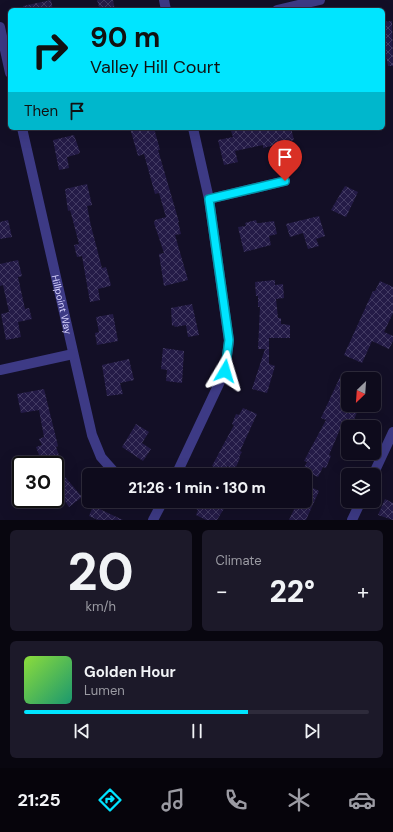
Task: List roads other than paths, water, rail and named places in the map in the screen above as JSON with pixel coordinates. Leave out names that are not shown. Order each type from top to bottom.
[{"type":"street","points":[[286,8],[320,0]]},
{"type":"street","points":[[0,27],[8,62]]},
{"type":"street","name":"Hillpoint Way","points":[[22,130],[92,435],[101,457],[111,468]]},
{"type":"street","points":[[179,468],[225,371],[229,340],[209,199],[193,130]]},
{"type":"street","points":[[209,199],[285,181]]},
{"type":"street","points":[[0,370],[73,354]]},
{"type":"street","points":[[376,468],[393,432]]},
{"type":"street","points":[[153,520],[158,508]]},
{"type":"street","points":[[352,520],[358,508]]}]
